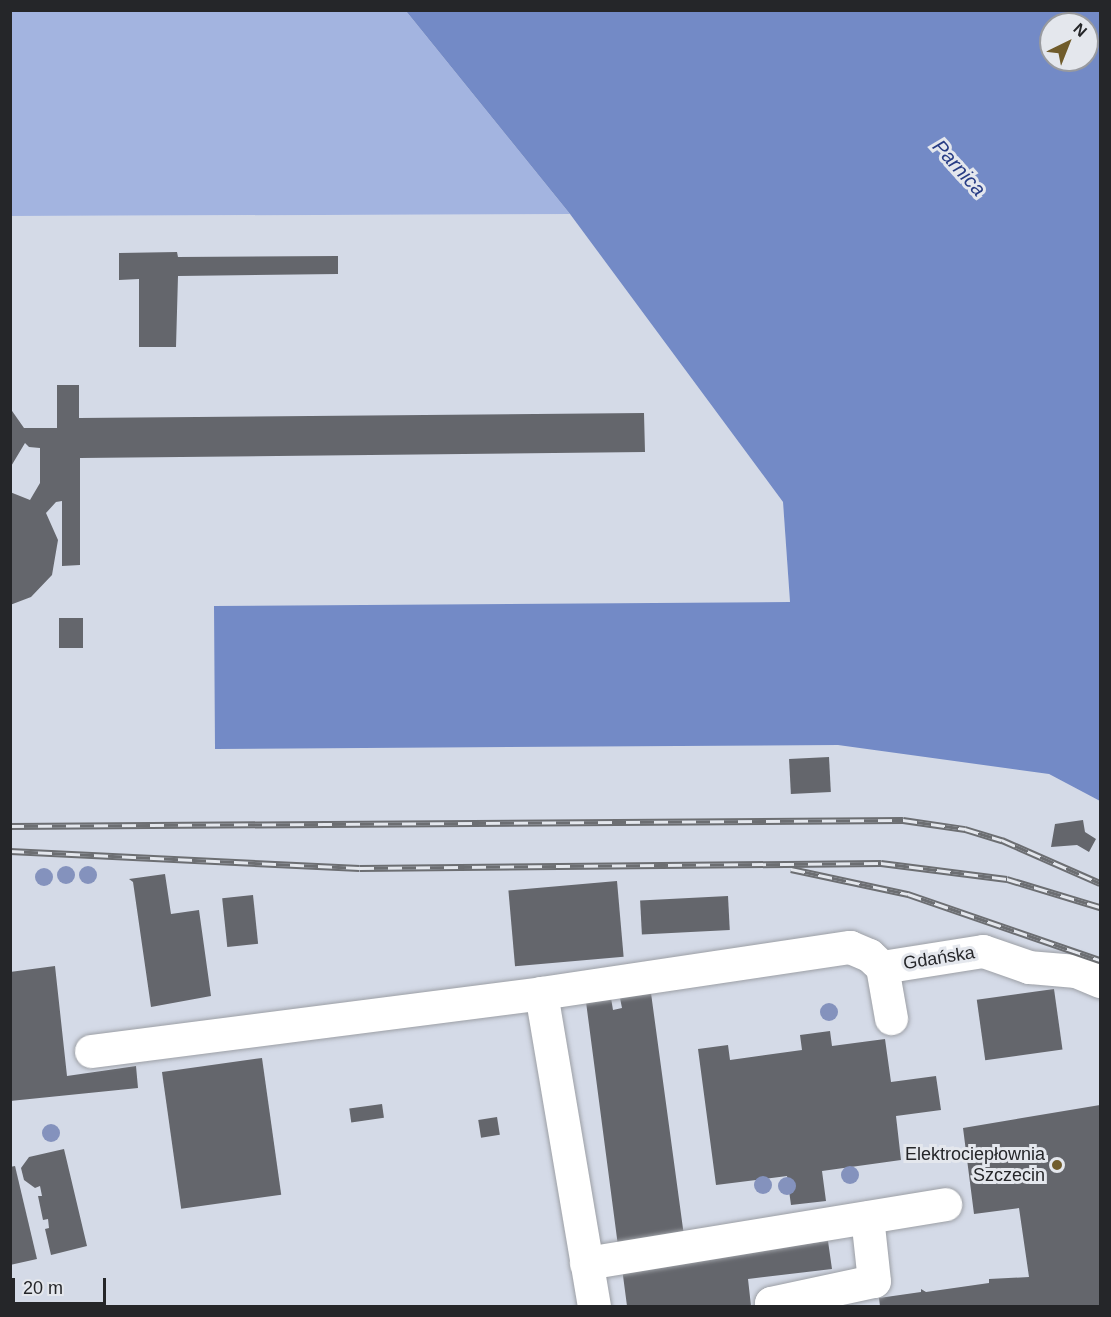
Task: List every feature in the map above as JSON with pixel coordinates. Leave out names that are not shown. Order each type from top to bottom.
[{"type":"lane","points":[[91,1051],[541,993],[850,947],[870,955],[882,968],[891,1018]]},
{"type":"lane","name":"Gdańska","points":[[882,968],[983,951],[1029,967],[1076,971],[1101,981]]},
{"type":"lane","points":[[541,993],[594,1306]]},
{"type":"lane","points":[[586,1263],[945,1204]]},
{"type":"lane","points":[[771,1306],[771,1304],[874,1281],[867,1217]]},
{"type":"shaded area","points":[[10,11],[406,11],[570,214],[11,216]]},
{"type":"shaded area","points":[[570,214],[783,502],[790,602],[1049,774],[1100,801],[1100,1306],[11,1306],[10,216]]},
{"type":"water","name":"Parnica","points":[[406,11],[1100,11],[1100,801],[1049,774],[838,745],[215,749],[214,606],[790,602],[783,502],[570,214]]},
{"type":"building","points":[[177,252],[178,257],[338,256],[338,274],[178,276],[176,347],[139,347],[139,279],[119,280],[119,253]]},
{"type":"building","points":[[57,385],[79,385],[79,418],[644,413],[645,452],[80,458],[80,565],[62,566],[62,501],[56,502],[46,513],[58,540],[52,575],[31,597],[10,605],[10,492],[30,500],[40,483],[40,448],[29,447],[25,443],[10,468],[10,408],[24,428],[57,428]]},
{"type":"building","points":[[59,618],[83,618],[83,648],[59,648]]},
{"type":"building","points":[[829,757],[831,792],[791,794],[789,759]]},
{"type":"building","points":[[1083,820],[1085,832],[1096,839],[1089,852],[1077,845],[1051,847],[1055,824]]},
{"type":"building","points":[[165,874],[171,914],[199,910],[211,996],[151,1007],[133,882],[129,879]]},
{"type":"building","points":[[617,881],[624,957],[515,966],[508,890]]},
{"type":"building","points":[[253,895],[258,944],[227,947],[222,898]]},
{"type":"building","points":[[728,896],[730,930],[642,935],[640,901]]},
{"type":"building","points":[[55,966],[67,1076],[136,1066],[138,1088],[10,1101],[10,972]]},
{"type":"building","points":[[1054,989],[1062,1049],[985,1060],[977,1000]]},
{"type":"building","points":[[651,993],[684,1236],[618,1246],[586,1002],[611,998],[613,1010],[622,1008],[620,998]]},
{"type":"building","points":[[830,1031],[832,1046],[885,1039],[891,1082],[936,1076],[941,1110],[896,1116],[901,1160],[822,1171],[826,1201],[791,1205],[787,1176],[716,1185],[698,1049],[728,1045],[730,1060],[802,1050],[800,1035]]},
{"type":"building","points":[[262,1058],[281,1195],[181,1209],[162,1072]]},
{"type":"building","points":[[382,1104],[384,1118],[351,1122],[349,1109]]},
{"type":"building","name":"Elektrociepłownia Szczecin","points":[[1100,1105],[1100,1306],[880,1306],[879,1298],[921,1292],[921,1289],[926,1292],[989,1283],[989,1279],[1029,1277],[1019,1208],[974,1214],[963,1128]]},
{"type":"building","points":[[497,1117],[500,1135],[481,1138],[478,1120]]},
{"type":"building","points":[[64,1149],[87,1246],[51,1255],[45,1229],[49,1228],[48,1219],[43,1220],[38,1196],[42,1196],[40,1186],[35,1188],[24,1180],[21,1168],[29,1157]]},
{"type":"building","points":[[15,1166],[37,1259],[10,1265],[10,1167]]},
{"type":"building","points":[[828,1241],[832,1269],[748,1279],[751,1306],[627,1306],[622,1268]]},
{"type":"railway","points":[[10,826],[903,820],[965,829],[1002,840],[1100,883]]},
{"type":"railway","points":[[10,851],[360,868],[881,863],[1007,879],[1100,907]]},
{"type":"railway","points":[[791,869],[908,894],[1100,960]]},
{"type":"place","name":"Elektrociepłownia Szczecin","points":[[1057,1165]]}]
